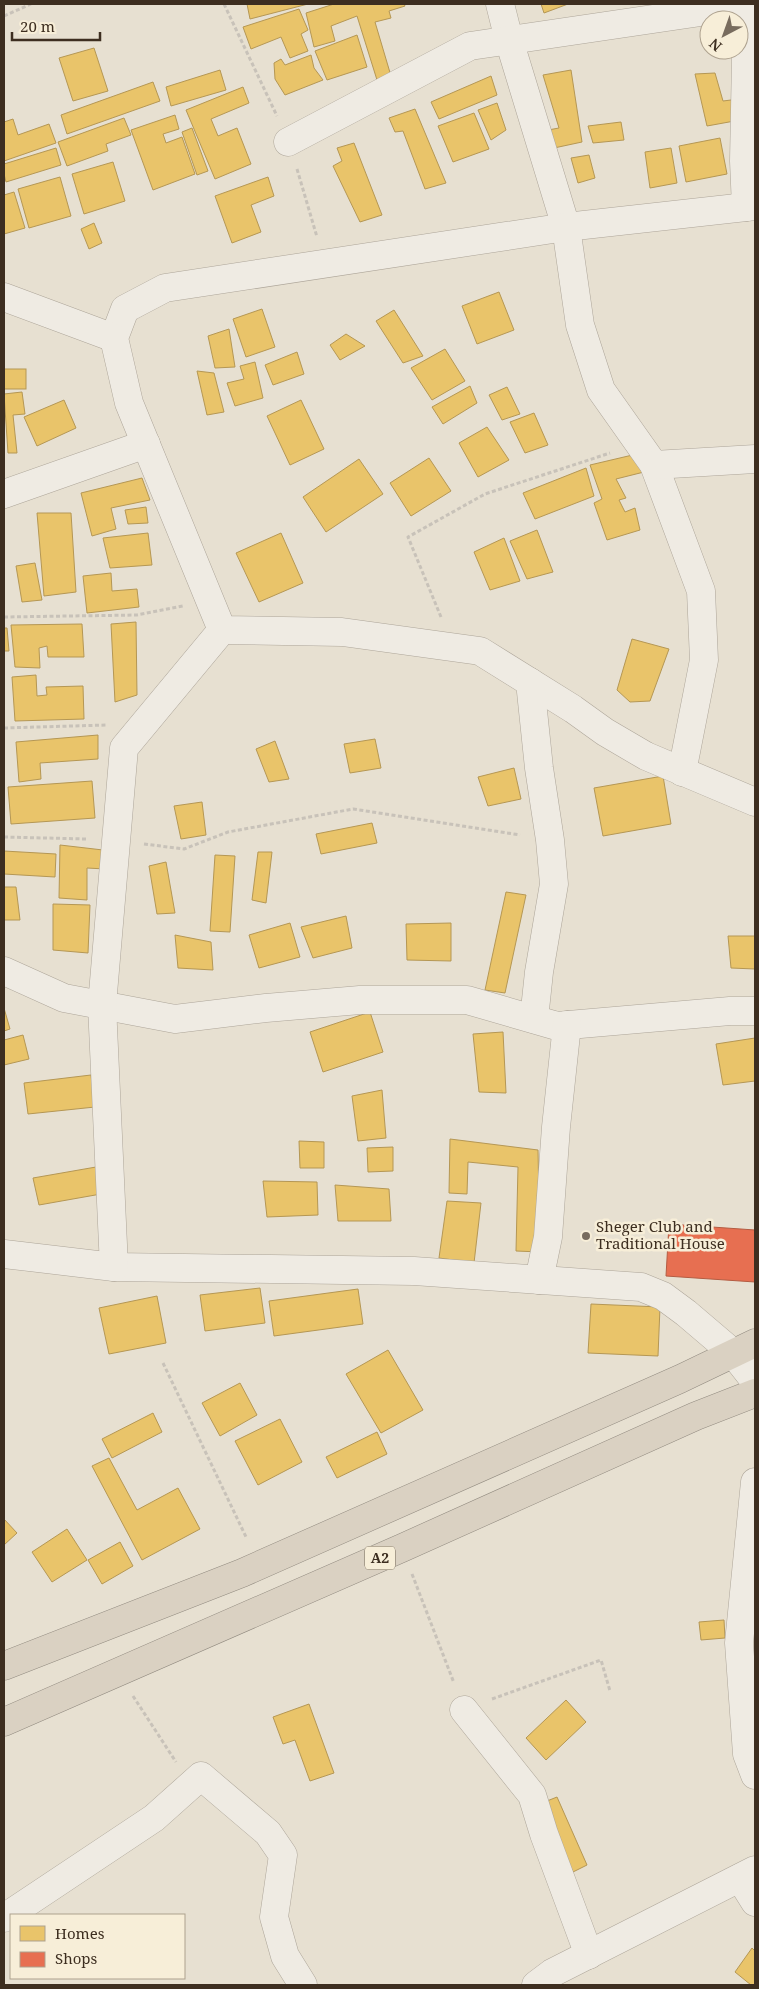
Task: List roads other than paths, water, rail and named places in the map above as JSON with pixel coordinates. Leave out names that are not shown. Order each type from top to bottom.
[{"type":"highway","points":[[4,1666],[259,1565],[680,1379],[744,1348]]},
{"type":"highway","name":"A2","points":[[4,1722],[402,1548],[696,1416],[755,1393]]},
{"type":"street","points":[[500,4],[508,40],[566,227],[580,325],[601,390],[647,454],[701,591],[704,660],[682,772]]},
{"type":"street","points":[[222,630],[129,403],[114,338],[125,309],[165,288],[566,227],[751,207],[744,161],[751,5],[470,46],[288,142]]},
{"type":"street","points":[[4,297],[114,338]]},
{"type":"street","points":[[4,494],[146,444]]},
{"type":"street","points":[[647,454],[755,459]]},
{"type":"street","points":[[222,630],[342,632],[480,651],[646,756],[755,802]]},
{"type":"street","points":[[114,1267],[102,1005],[124,748],[222,630]]},
{"type":"street","points":[[530,682],[554,884],[539,972],[534,1019]]},
{"type":"street","points":[[4,971],[64,998],[175,1020],[266,1008],[360,1000],[466,1000],[558,1026],[730,1011],[755,1011]]},
{"type":"street","points":[[539,1280],[548,1237],[556,1127],[567,1025]]},
{"type":"street","points":[[4,1254],[114,1267],[414,1271],[641,1287],[663,1296],[686,1313],[744,1348],[755,1381]]},
{"type":"street","points":[[755,1482],[739,1643],[747,1754],[755,1775]]},
{"type":"street","points":[[464,1710],[532,1795],[544,1834],[589,1954]]},
{"type":"street","points":[[4,1918],[154,1818],[201,1776],[268,1833],[283,1855],[274,1917],[285,1956],[303,1985]]},
{"type":"street","points":[[536,1985],[589,1954],[748,1874],[755,1902]]},
{"type":"place","name":"Sheger Club and Traditional House","points":[[586,1236]]}]
